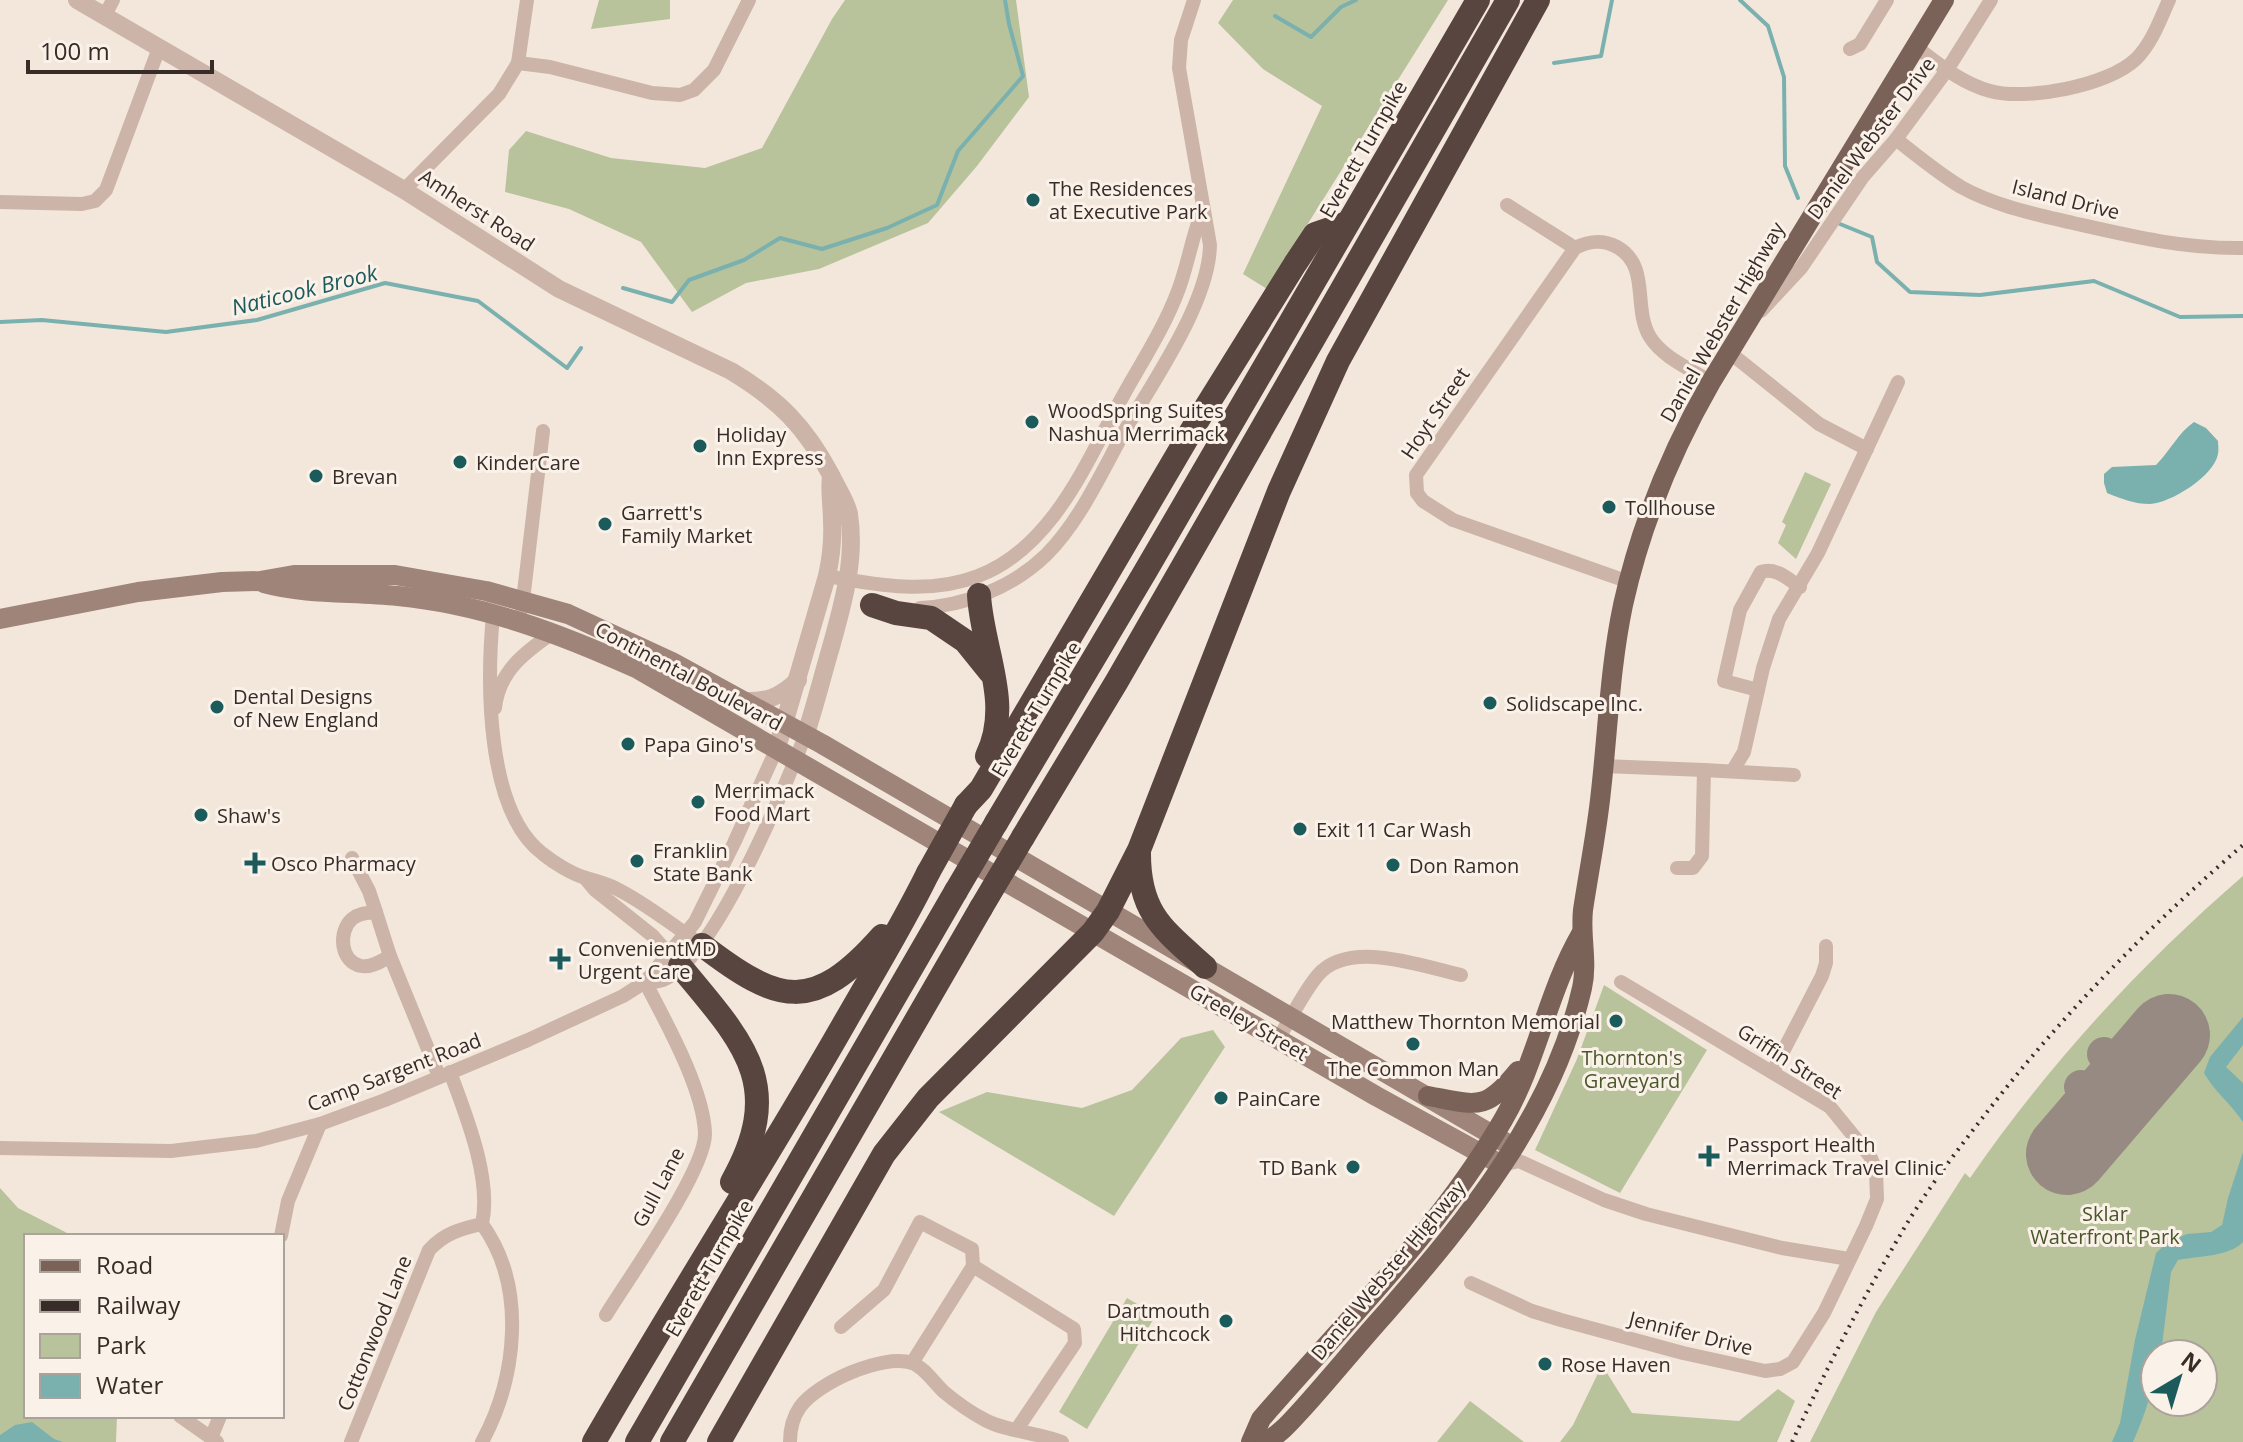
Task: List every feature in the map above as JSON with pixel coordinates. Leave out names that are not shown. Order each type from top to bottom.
[{"type":"highway","name":"Everett Turnpike","points":[[637,1442],[956,891],[997,834],[1478,0]]},
{"type":"highway","points":[[672,1442],[981,908],[1141,640],[1508,0]]},
{"type":"highway","points":[[719,1442],[884,1154],[928,1098],[1093,932],[1108,911],[1139,850],[1279,491],[1338,361],[1538,0]]},
{"type":"highway","points":[[594,1442],[909,913],[966,805],[981,789],[1188,436],[1315,234],[1347,223]]},
{"type":"highway","points":[[966,805],[972,782],[995,740],[999,704],[980,612],[979,586]]},
{"type":"highway","points":[[872,605],[896,613],[931,618],[965,641],[983,660],[993,677]]},
{"type":"highway","points":[[1139,850],[1142,890],[1152,915],[1160,927],[1205,967]]},
{"type":"highway","points":[[694,940],[744,977],[763,987],[800,992],[815,989],[841,977],[862,958],[883,935],[903,902],[928,873]]},
{"type":"highway","points":[[675,960],[742,1047],[753,1069],[758,1107],[749,1150],[713,1217],[695,1270]]},
{"type":"main road","name":"Daniel Webster Highway","points":[[1265,1442],[1279,1433],[1315,1395],[1441,1250],[1512,1158],[1551,1076],[1583,986],[1585,965],[1581,934],[1615,648],[1629,582],[1666,475],[1711,382],[1944,0]]},
{"type":"main road","name":"Continental Boulevard","points":[[0,619],[138,592],[294,575],[395,575],[524,600],[568,614],[619,636],[784,726],[997,834]]},
{"type":"main road","name":"Continental Boulevard","points":[[260,581],[292,591],[399,596],[519,621],[554,632],[638,669],[982,867]]},
{"type":"main road","name":"Greeley Street","points":[[997,834],[1108,911],[1494,1134],[1512,1158]]},
{"type":"main road","name":"Greeley Street","points":[[982,867],[1480,1154],[1512,1158]]},
{"type":"main road","name":"Daniel Webster Highway","points":[[1251,1442],[1261,1419],[1421,1236],[1494,1134],[1522,1080],[1569,955],[1581,934]]},
{"type":"main road","points":[[1428,1096],[1468,1103],[1488,1101],[1504,1088],[1533,1052]]},
{"type":"street","name":"Amherst Road","points":[[77,0],[109,8],[159,48],[404,190],[559,289],[705,356],[756,385],[802,427],[817,449],[848,510],[851,535],[844,600],[805,736]]},
{"type":"street","points":[[404,190],[499,94],[518,63],[527,0]]},
{"type":"street","points":[[518,63],[550,67],[652,93],[680,95],[694,90],[714,70],[749,0]]},
{"type":"street","points":[[827,576],[920,587],[1008,583],[1056,544],[1082,507],[1191,313],[1209,253],[1209,236],[1179,68],[1181,40],[1194,0]]},
{"type":"street","points":[[1850,49],[1860,44],[1887,0]]},
{"type":"street","name":"Daniel Webster Drive","points":[[1743,328],[1794,277],[1847,199],[1947,70],[1991,0]]},
{"type":"street","points":[[1916,47],[1973,85],[2012,95],[2093,82],[2119,72],[2136,59],[2152,37],[2169,0]]},
{"type":"street","points":[[0,202],[82,204],[95,201],[106,190],[159,48]]},
{"type":"street","name":"Island Drive","points":[[1896,139],[1963,187],[2016,208],[2151,241],[2208,249],[2243,248]]},
{"type":"street","points":[[1507,205],[1575,248],[1592,241],[1602,241],[1629,256],[1636,265],[1640,306],[1650,336],[1665,353],[1711,382]]},
{"type":"street","name":"Hoyt Street","points":[[1575,248],[1421,466],[1415,485],[1423,501],[1453,520],[1629,582]]},
{"type":"street","points":[[1729,352],[1819,424],[1867,449]]},
{"type":"street","points":[[1733,770],[1744,752],[1779,619],[1800,587],[1898,382]]},
{"type":"street","points":[[519,621],[543,431]]},
{"type":"street","name":"Amherst Road","points":[[777,748],[832,552],[831,476]]},
{"type":"street","points":[[1758,690],[1724,681],[1740,610],[1761,572],[1769,569],[1778,572],[1800,587]]},
{"type":"street","points":[[844,600],[872,605],[933,608],[979,586]]},
{"type":"street","points":[[493,615],[489,689],[492,732],[504,787],[525,836],[541,853],[584,878],[642,927],[675,960]]},
{"type":"street","points":[[492,732],[497,694],[507,671],[525,652],[554,632]]},
{"type":"street","points":[[741,701],[770,700],[787,691],[798,680]]},
{"type":"street","name":"Camp Sargent Road","points":[[0,1148],[128,1151],[200,1149],[256,1141],[320,1124],[603,1007],[645,982],[664,980],[675,960],[723,915],[805,736]]},
{"type":"street","name":"Camp Sargent Road","points":[[694,940],[713,888],[777,748]]},
{"type":"street","points":[[1603,766],[1794,775]]},
{"type":"street","points":[[1677,868],[1693,868],[1702,856],[1704,770]]},
{"type":"street","points":[[352,858],[369,891],[390,956],[445,1074],[476,1152],[485,1210],[482,1224],[498,1251],[506,1278],[511,1336],[506,1379],[498,1407],[482,1442]]},
{"type":"street","points":[[584,878],[618,889],[694,940]]},
{"type":"street","points":[[376,912],[353,918],[343,932],[343,946],[350,958],[363,967],[390,956]]},
{"type":"street","points":[[1773,1071],[1822,976],[1826,946]]},
{"type":"street","points":[[1278,1039],[1318,975],[1338,960],[1351,957],[1382,958],[1461,975]]},
{"type":"street","name":"Gull Lane","points":[[606,1315],[689,1180],[705,1138],[702,1108],[684,1062],[645,982]]},
{"type":"street","name":"Griffin Street","points":[[1621,982],[1830,1107],[1855,1134],[1876,1170],[1878,1185],[1873,1211],[1849,1259]]},
{"type":"street","points":[[281,1234],[288,1201],[320,1124]]},
{"type":"street","name":"Greeley Street","points":[[1512,1158],[1604,1200],[1646,1214],[1782,1248],[1849,1259]]},
{"type":"street","points":[[841,1327],[884,1290],[920,1222],[972,1249],[973,1266],[912,1363]]},
{"type":"street","name":"Cottonwood Lane","points":[[351,1442],[429,1250],[452,1231],[482,1224]]},
{"type":"street","name":"Jennifer Drive","points":[[1471,1283],[1522,1307],[1561,1320],[1683,1353],[1765,1371],[1780,1369],[1793,1362],[1824,1313],[1849,1259]]},
{"type":"street","points":[[973,1266],[1074,1329],[1075,1343],[1017,1429]]},
{"type":"street","points":[[790,1442],[790,1431],[801,1405],[822,1386],[848,1373],[877,1364],[912,1363],[965,1408],[989,1422],[1062,1442]]},
{"type":"street","points":[[183,1418],[214,1440],[220,1418]]},
{"type":"green space","points":[[599,0],[670,0],[670,19],[591,29]]},
{"type":"green space","points":[[845,0],[1016,0],[1029,97],[977,166],[928,223],[819,269],[746,283],[692,312],[641,242],[569,209],[505,192],[509,150],[526,131],[611,158],[705,168],[762,148]]},
{"type":"green space","points":[[1233,0],[1448,0],[1267,289],[1243,274],[1322,106],[1263,69],[1218,23]]},
{"type":"green space","points":[[1805,472],[1831,484],[1796,559],[1778,543],[1786,525],[1782,522]]},
{"type":"green space","name":"Sklar Waterfront Park","points":[[2243,876],[2243,1442],[1810,1442],[1876,1312],[1965,1173],[1970,1178],[2063,1057],[2167,945]]},
{"type":"green space","name":"Thornton's Graveyard","points":[[1604,985],[1707,1050],[1620,1193],[1535,1150],[1577,1059]]},
{"type":"green space","points":[[1213,1030],[1225,1047],[1114,1216],[939,1112],[987,1092],[1082,1108],[1132,1090],[1181,1038]]},
{"type":"green space","points":[[0,1188],[18,1208],[69,1234],[24,1234],[24,1418],[117,1418],[116,1442],[0,1442]]},
{"type":"green space","points":[[1127,1298],[1156,1315],[1087,1429],[1059,1412]]},
{"type":"green space","points":[[1602,1365],[1632,1413],[1739,1421],[1778,1389],[1795,1401],[1777,1442],[1560,1442],[1573,1425]]},
{"type":"green space","points":[[1470,1401],[1524,1442],[1437,1442]]},
{"type":"water","points":[[2194,422],[2206,428],[2218,441],[2215,462],[2200,479],[2180,494],[2150,504],[2107,493],[2104,474],[2112,467],[2156,465]]},
{"type":"water","points":[[2243,1017],[2243,1045],[2226,1067],[2243,1083],[2243,1122],[2204,1073],[2210,1057]]},
{"type":"water","points":[[2243,1152],[2243,1242],[2230,1251],[2178,1260],[2171,1272],[2163,1338],[2139,1338],[2139,1418],[2142,1420],[2133,1442],[2112,1442],[2120,1423],[2135,1340],[2156,1253],[2168,1242],[2187,1234],[2211,1232],[2222,1225]]},
{"type":"water","points":[[32,1422],[63,1442],[0,1442],[0,1435],[15,1425]]},
{"type":"waterway","name":"Naticook Brook","points":[[623,288],[672,302],[689,280],[744,260],[780,238],[822,249],[887,228],[937,205],[958,151],[1023,76],[1005,0]]},
{"type":"waterway","name":"Naticook Brook","points":[[1275,16],[1311,37],[1341,7],[1356,0]]},
{"type":"waterway","name":"Naticook Brook","points":[[1554,63],[1601,56],[1612,0]]},
{"type":"waterway","name":"Naticook Brook","points":[[1740,0],[1768,26],[1784,77],[1785,166],[1798,198]]},
{"type":"waterway","name":"Naticook Brook","points":[[1840,224],[1872,237],[1877,262],[1910,292],[1980,295],[2094,281],[2180,317],[2243,316]]},
{"type":"waterway","name":"Naticook Brook","points":[[0,322],[42,320],[166,332],[257,320],[385,283],[478,301],[567,368],[581,348]]},
{"type":"taxiway","points":[[2104,1054],[2131,1079]]},
{"type":"taxiway","points":[[2081,1087],[2106,1109]]},
{"type":"runway","points":[[2067,1154],[2169,1035]]},
{"type":"railway","points":[[1792,1442],[1843,1338],[1885,1262],[1919,1205],[1964,1142],[2046,1040],[2108,972],[2243,845]]},
{"type":"place","name":"The Residences at Executive Park","points":[[1033,200]]},
{"type":"place","name":"WoodSpring Suites Nashua Merrimack","points":[[1032,422]]},
{"type":"place","name":"Holiday Inn Express","points":[[700,446]]},
{"type":"place","name":"KinderCare","points":[[460,462]]},
{"type":"place","name":"Brevan","points":[[316,476]]},
{"type":"place","name":"Tollhouse","points":[[1609,507]]},
{"type":"place","name":"Garrett's Family Market","points":[[605,524]]},
{"type":"place","name":"Solidscape Inc.","points":[[1490,703]]},
{"type":"place","name":"Dental Designs of New England","points":[[217,707]]},
{"type":"place","name":"Papa Gino's","points":[[628,744]]},
{"type":"place","name":"Merrimack Food Mart","points":[[698,802]]},
{"type":"place","name":"Shaw's","points":[[201,815]]},
{"type":"place","name":"Exit 11 Car Wash","points":[[1300,829]]},
{"type":"place","name":"Franklin State Bank","points":[[637,861]]},
{"type":"place","name":"Osco Pharmacy","points":[[255,863]]},
{"type":"place","name":"Don Ramon","points":[[1393,865]]},
{"type":"place","name":"ConvenientMD Urgent Care","points":[[560,959]]},
{"type":"place","name":"Matthew Thornton Memorial","points":[[1616,1021]]},
{"type":"place","name":"The Common Man","points":[[1413,1044]]},
{"type":"place","name":"PainCare","points":[[1221,1098]]},
{"type":"place","name":"Passport Health Merrimack Travel Clinic","points":[[1709,1156]]},
{"type":"place","name":"TD Bank","points":[[1353,1167]]},
{"type":"place","name":"Dartmouth Hitchcock","points":[[1226,1321]]},
{"type":"place","name":"Rose Haven","points":[[1545,1364]]}]
